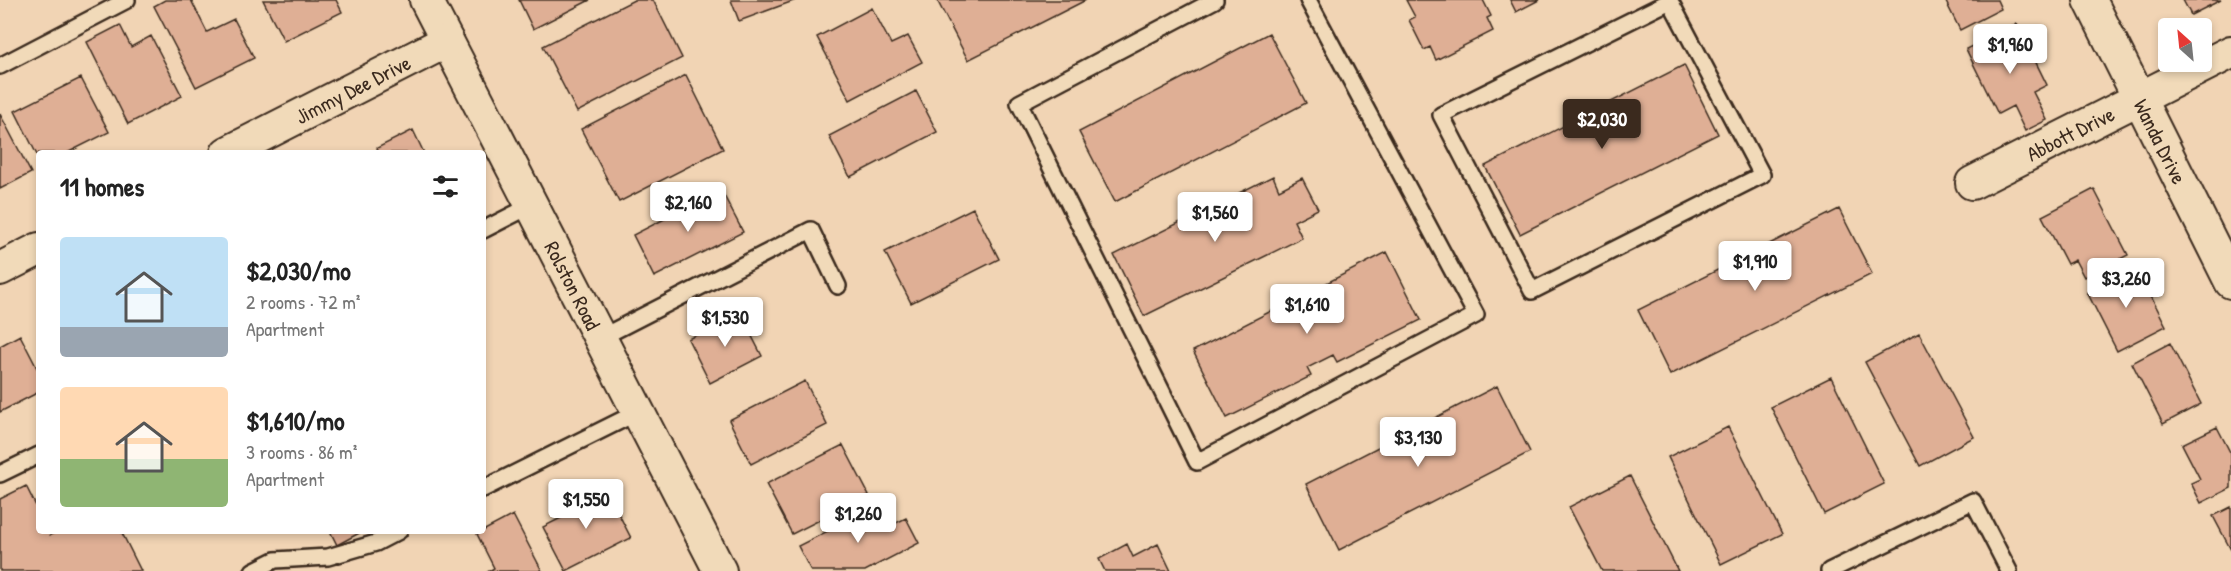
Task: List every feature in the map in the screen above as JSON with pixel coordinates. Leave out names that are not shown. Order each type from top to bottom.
[{"type":"street","name":"Rolston Road","points":[[426,0],[720,571]]},
{"type":"street","name":"Wanda Drive","points":[[2090,0],[2231,282]]},
{"type":"street","name":"Jimmy Dee Drive","points":[[233,150],[447,41]]},
{"type":"street","name":"Abbott Drive","points":[[1972,183],[2231,52]]},
{"type":"street","points":[[0,269],[36,251]]},
{"type":"lane","points":[[0,66],[127,0]]},
{"type":"lane","points":[[1215,0],[1019,103],[1197,462],[1476,315],[1308,0]]},
{"type":"lane","points":[[1669,1],[1762,175],[1532,291],[1441,115],[1669,1]]},
{"type":"lane","points":[[486,228],[532,205]]},
{"type":"lane","points":[[600,338],[811,230],[838,286]]},
{"type":"lane","points":[[486,488],[638,412]]},
{"type":"lane","points":[[0,474],[36,456]]},
{"type":"lane","points":[[1829,571],[1973,501],[2009,571]]},
{"type":"lane","points":[[253,571],[275,560],[328,557],[376,543],[393,534]]},
{"type":"building","points":[[165,0],[191,0],[207,32],[234,19],[254,58],[196,87],[154,6]]},
{"type":"building","points":[[263,0],[336,0],[342,12],[284,41]]},
{"type":"building","points":[[519,0],[590,0],[533,29]]},
{"type":"building","points":[[634,0],[653,0],[682,58],[577,112],[543,46]]},
{"type":"building","points":[[731,0],[796,0],[739,21]]},
{"type":"building","points":[[937,0],[1086,0],[968,60]]},
{"type":"building","points":[[1406,0],[1483,0],[1491,16],[1487,18],[1493,31],[1436,60],[1430,47],[1424,50],[1409,20],[1415,17]]},
{"type":"building","points":[[1510,0],[1539,0],[1516,12]]},
{"type":"building","points":[[1945,0],[1997,0],[2001,9],[1960,30]]},
{"type":"building","points":[[2183,0],[2221,0],[2191,15]]},
{"type":"building","points":[[872,8],[891,44],[908,36],[922,62],[850,100],[817,37]]},
{"type":"building","points":[[2017,24],[2047,85],[2033,92],[2047,120],[2025,131],[2013,106],[1998,114],[1966,49]]},
{"type":"building","points":[[120,25],[131,47],[151,36],[182,96],[128,124],[87,42]]},
{"type":"building","points":[[1269,33],[1306,103],[1115,202],[1079,132]]},
{"type":"building","points":[[1684,65],[1718,134],[1520,234],[1485,166]]},
{"type":"building","points":[[686,75],[723,149],[619,202],[581,129]]},
{"type":"building","points":[[81,78],[109,132],[73,150],[36,150],[36,153],[15,111]]},
{"type":"building","points":[[916,91],[937,132],[850,177],[829,136]]},
{"type":"building","points":[[0,114],[31,173],[0,189]]},
{"type":"building","points":[[413,130],[423,150],[378,150],[377,148]]},
{"type":"building","points":[[1273,176],[1279,190],[1302,178],[1318,209],[1294,221],[1302,238],[1144,316],[1114,255]]},
{"type":"building","points":[[2094,189],[2128,255],[2084,277],[2075,260],[2067,264],[2042,216]]},
{"type":"building","points":[[721,190],[743,232],[654,277],[633,235]]},
{"type":"building","points":[[973,208],[999,259],[911,303],[885,252]]},
{"type":"building","points":[[1839,209],[1872,274],[1670,375],[1638,310]]},
{"type":"building","points":[[1387,252],[1421,320],[1337,362],[1333,355],[1307,368],[1311,376],[1227,418],[1193,351],[1277,308],[1280,315],[1306,302],[1303,295]]},
{"type":"building","points":[[2136,267],[2166,326],[2117,351],[2087,292]]},
{"type":"building","points":[[740,313],[762,356],[710,383],[688,339]]},
{"type":"building","points":[[1919,333],[1974,437],[1920,466],[1865,362]]},
{"type":"building","points":[[20,335],[36,366],[36,394],[0,412],[0,346]]},
{"type":"building","points":[[2170,343],[2201,404],[2163,424],[2132,363]]},
{"type":"building","points":[[1831,377],[1884,484],[1824,514],[1771,407]]},
{"type":"building","points":[[805,381],[827,425],[751,464],[729,420]]},
{"type":"building","points":[[1497,386],[1530,452],[1339,550],[1306,484]]},
{"type":"building","points":[[1728,427],[1782,534],[1721,564],[1668,457]]},
{"type":"building","points":[[2217,427],[2231,454],[2231,488],[2201,503],[2191,483],[2200,479],[2182,444]]},
{"type":"building","points":[[843,445],[869,495],[792,534],[766,484]]},
{"type":"building","points":[[1630,476],[1678,571],[1602,571],[1569,507]]},
{"type":"building","points":[[26,486],[36,506],[36,534],[122,534],[141,571],[0,571],[0,499]]},
{"type":"building","points":[[576,493],[582,505],[608,493],[631,538],[566,571],[543,527],[567,515],[560,501]]},
{"type":"building","points":[[877,506],[888,527],[906,518],[919,543],[865,571],[811,571],[798,546]]},
{"type":"building","points":[[2231,507],[2231,550],[2213,516]]},
{"type":"building","points":[[513,515],[542,571],[489,571],[494,568],[477,534],[486,534],[486,529]]},
{"type":"building","points":[[332,534],[357,534],[337,545]]},
{"type":"building","points":[[1127,544],[1133,557],[1158,544],[1171,571],[1105,571],[1099,559]]}]
